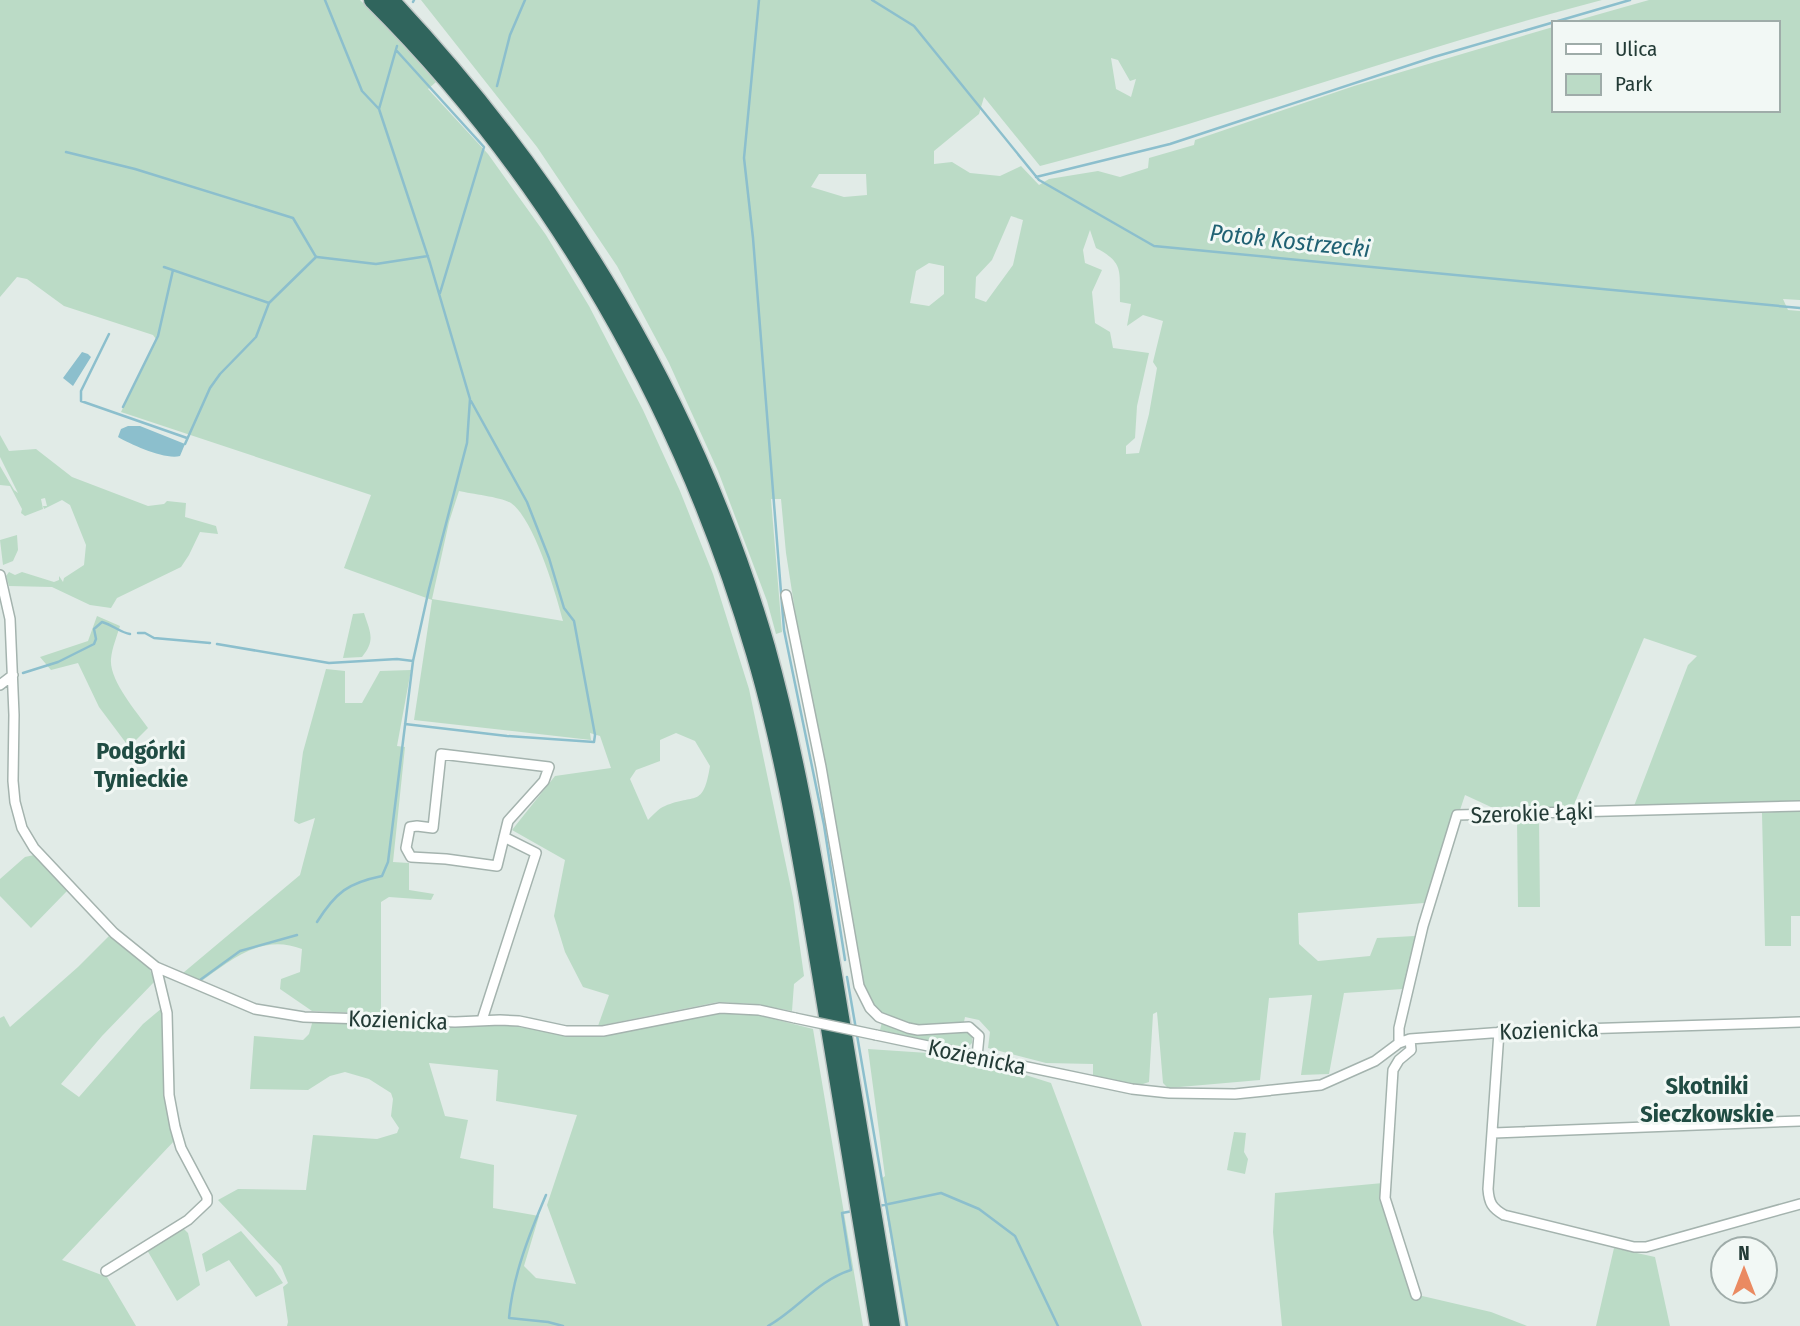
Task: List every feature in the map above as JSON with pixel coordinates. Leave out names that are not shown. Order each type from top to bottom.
[{"type":"highway","points":[[372,0],[468,107],[553,222],[604,303],[641,371],[681,453],[712,528],[755,657],[784,776],[815,941],[878,1326]]},
{"type":"highway","points":[[391,0],[502,127],[592,256],[671,399],[731,538],[767,648],[799,778],[892,1326]]},
{"type":"street","points":[[0,575],[10,620],[13,781],[22,828],[34,848],[114,933],[156,967],[167,1013],[169,1094],[175,1127],[181,1148],[207,1198],[207,1202],[188,1220],[106,1271]]},
{"type":"street","points":[[786,595],[821,767],[859,986],[874,1013],[908,1028],[927,1030],[969,1027],[979,1036],[977,1056]]},
{"type":"street","points":[[0,684],[13,675]]},
{"type":"street","points":[[441,754],[549,767],[544,781],[508,821],[504,837],[498,866],[413,858],[407,854],[405,848],[410,827],[433,828],[441,754]]},
{"type":"street","name":"Szerokie Łąki","points":[[1399,1043],[1399,1028],[1423,926],[1457,815],[1800,806]]},
{"type":"street","points":[[482,1020],[536,853],[504,837]]},
{"type":"street","name":"Kozienicka","points":[[156,967],[236,1002],[274,1013],[314,1017],[455,1022],[519,1021],[566,1031],[603,1031],[720,1008],[759,1010],[1132,1089],[1169,1093],[1235,1094],[1321,1085],[1375,1061],[1399,1043],[1410,1039],[1499,1032],[1800,1022]]},
{"type":"street","points":[[1499,1032],[1488,1189],[1489,1201],[1494,1209],[1504,1215],[1634,1247],[1646,1247],[1800,1204]]},
{"type":"street","points":[[1410,1039],[1410,1050],[1393,1070],[1385,1195],[1416,1295]]},
{"type":"street","points":[[1494,1133],[1800,1121]]},
{"type":"green space","points":[[0,0],[360,0],[436,82],[428,89],[488,154],[546,235],[589,306],[643,410],[680,491],[713,574],[749,689],[793,898],[804,976],[794,984],[792,1011],[756,1004],[718,1002],[598,1026],[609,995],[583,987],[565,952],[554,916],[565,860],[512,830],[555,776],[611,768],[600,736],[590,733],[591,740],[414,720],[432,600],[344,568],[371,495],[121,412],[156,339],[153,335],[64,306],[27,279],[17,277],[0,297]],"holes":[[[459,491],[506,501],[520,512],[536,540],[563,621],[432,599],[449,522]],[[676,733],[695,741],[710,766],[707,780],[701,794],[663,807],[648,820],[630,779],[636,770],[660,761],[660,740]]]},
{"type":"green space","points":[[421,0],[1602,0],[1040,166],[984,97],[979,114],[934,151],[934,164],[952,162],[970,173],[1000,176],[1021,166],[1039,185],[1049,179],[1098,171],[1120,177],[1148,168],[1149,158],[1194,145],[1195,140],[1354,86],[1552,27],[1552,112],[1779,112],[1779,21],[1575,21],[1649,0],[1800,0],[1800,300],[1783,299],[1788,310],[1800,311],[1800,803],[1634,806],[1688,665],[1697,656],[1644,638],[1573,807],[1491,807],[1465,795],[1460,810],[1454,815],[1424,903],[1298,913],[1299,944],[1318,961],[1370,956],[1377,938],[1415,936],[1403,989],[1344,993],[1329,1074],[1301,1075],[1312,995],[1269,998],[1260,1080],[1168,1088],[1163,1083],[1157,1012],[1153,1014],[1149,1082],[1140,1085],[1093,1076],[1093,1064],[1046,1063],[988,1048],[990,1032],[979,1020],[965,1017],[964,1022],[920,1025],[894,1020],[882,1013],[865,989],[831,799],[807,688],[786,553],[781,499],[771,499],[782,632],[776,634],[767,601],[718,471],[669,363],[617,266],[537,147]],"holes":[[[1111,58],[1118,60],[1130,81],[1136,79],[1131,97],[1116,89]],[[819,174],[866,174],[867,195],[844,197],[811,187]],[[1011,216],[1023,220],[1013,265],[986,302],[975,298],[976,277],[992,260]],[[1090,230],[1096,248],[1116,264],[1120,276],[1120,302],[1131,304],[1127,326],[1143,315],[1163,321],[1153,362],[1157,368],[1149,414],[1139,453],[1126,454],[1126,446],[1135,438],[1137,406],[1149,353],[1113,348],[1110,332],[1095,323],[1092,292],[1102,270],[1085,263],[1083,250]],[[929,263],[944,266],[944,294],[929,306],[910,303],[916,271]]]},
{"type":"green space","points":[[0,435],[9,451],[36,449],[72,477],[148,506],[164,504],[167,501],[186,503],[185,517],[216,526],[218,534],[200,532],[181,567],[117,598],[111,608],[90,605],[52,587],[9,586],[6,576],[9,572],[15,575],[22,572],[54,582],[59,580],[59,576],[63,582],[64,578],[84,565],[86,545],[70,505],[62,500],[44,509],[43,506],[47,506],[45,498],[41,499],[43,509],[25,516],[21,513],[22,509],[10,486],[0,485],[0,466],[18,493],[0,457]]},
{"type":"green space","points":[[17,535],[18,550],[13,561],[3,565],[0,540]]},
{"type":"green space","points":[[364,613],[370,636],[369,646],[362,657],[343,658],[353,614]]},
{"type":"green space","points":[[97,616],[120,626],[111,659],[114,676],[148,728],[129,747],[99,707],[78,663],[51,670],[40,657],[88,641]]},
{"type":"green space","points":[[326,669],[345,671],[345,703],[362,703],[380,671],[411,670],[397,746],[405,747],[393,862],[409,863],[409,890],[434,894],[431,900],[389,897],[381,902],[381,1014],[312,1011],[280,989],[281,979],[300,972],[302,949],[287,945],[274,944],[248,951],[200,982],[183,973],[300,875],[315,818],[299,824],[294,821],[303,752]]},
{"type":"green space","points":[[1800,810],[1800,916],[1791,916],[1791,946],[1765,946],[1762,813]]},
{"type":"green space","points":[[1539,818],[1540,907],[1518,907],[1517,819]]},
{"type":"green space","points":[[34,855],[67,891],[31,928],[0,896],[0,879],[25,857]]},
{"type":"green space","points":[[109,936],[149,968],[155,981],[61,1084],[79,1097],[143,1024],[162,1008],[175,1140],[62,1260],[107,1277],[136,1326],[0,1326],[0,1018],[4,1016],[10,1027]]},
{"type":"green space","points":[[728,1012],[758,1015],[813,1029],[863,1326],[287,1326],[283,1287],[288,1283],[281,1266],[218,1200],[238,1189],[306,1190],[313,1135],[377,1139],[397,1133],[399,1128],[391,1116],[391,1093],[369,1079],[345,1072],[330,1076],[308,1090],[250,1089],[254,1036],[303,1040],[309,1034],[313,1020],[495,1024],[585,1036],[603,1035]],"holes":[[[429,1063],[498,1070],[496,1101],[577,1115],[547,1205],[576,1284],[536,1278],[524,1266],[539,1216],[493,1208],[494,1165],[460,1158],[468,1120],[445,1116]]]},
{"type":"green space","points":[[882,1022],[900,1028],[963,1028],[972,1033],[972,1043],[967,1048],[957,1048],[880,1030]]},
{"type":"green space","points":[[868,1049],[928,1053],[991,1064],[1051,1083],[1142,1326],[905,1326],[881,1179],[885,1176]]},
{"type":"green space","points":[[1234,1132],[1246,1133],[1244,1152],[1248,1159],[1245,1174],[1227,1170]]},
{"type":"green space","points":[[1383,1183],[1418,1295],[1491,1312],[1527,1326],[1282,1326],[1273,1232],[1275,1193]]},
{"type":"green space","points":[[182,1227],[188,1233],[200,1285],[177,1301],[147,1250]]},
{"type":"green space","points":[[241,1231],[283,1283],[256,1297],[229,1260],[206,1272],[202,1254]]},
{"type":"green space","points":[[1614,1248],[1655,1257],[1670,1326],[1596,1326]]},
{"type":"water","points":[[82,352],[91,357],[73,386],[63,378]]},
{"type":"water","points":[[140,426],[185,444],[180,456],[157,454],[118,437],[121,429]]},
{"type":"waterway","points":[[317,922],[330,903],[344,890],[382,876],[388,862],[413,661],[467,443],[470,399],[430,263],[379,109],[362,91],[325,0]]},
{"type":"waterway","points":[[497,86],[510,35],[525,0]]},
{"type":"waterway","points":[[759,0],[744,158],[753,238],[784,630],[824,825],[845,960]]},
{"type":"waterway","name":"Potok Kostrzecki","points":[[872,0],[914,26],[1039,180],[1154,246],[1800,308]]},
{"type":"waterway","points":[[1558,21],[1630,0]]},
{"type":"waterway","points":[[1036,177],[1170,144],[1434,57],[1552,23]]},
{"type":"waterway","points":[[379,109],[397,46]]},
{"type":"waterway","points":[[396,50],[484,147],[440,293]]},
{"type":"waterway","points":[[66,152],[135,169],[293,218],[316,257]]},
{"type":"waterway","points":[[317,257],[376,264],[428,256]]},
{"type":"waterway","points":[[185,444],[210,388],[256,337],[269,303],[316,257]]},
{"type":"waterway","points":[[164,267],[269,303]]},
{"type":"waterway","points":[[123,407],[158,336],[173,270]]},
{"type":"waterway","points":[[109,334],[81,391],[81,401],[187,438]]},
{"type":"waterway","points":[[405,724],[507,736],[594,742],[595,735],[574,621],[564,608],[549,558],[527,502],[471,401]]},
{"type":"waterway","points":[[23,673],[58,662],[94,644],[94,629],[102,622],[130,634]]},
{"type":"waterway","points":[[138,633],[154,638],[210,643]]},
{"type":"waterway","points":[[217,644],[329,663],[397,659],[413,661]]},
{"type":"waterway","points":[[200,980],[240,951],[297,935]]},
{"type":"waterway","points":[[847,977],[907,1326]]},
{"type":"waterway","points":[[879,1206],[941,1193],[979,1209],[1015,1236],[1058,1326]]},
{"type":"waterway","points":[[546,1195],[518,1271],[509,1318],[563,1326]]},
{"type":"waterway","points":[[768,1326],[828,1281],[851,1270],[842,1213],[853,1211]]},
{"type":"district","name":"Podgórki Tynieckie","points":[[141,765]]},
{"type":"district","name":"Skotniki Sieczkowskie","points":[[1707,1100]]}]
